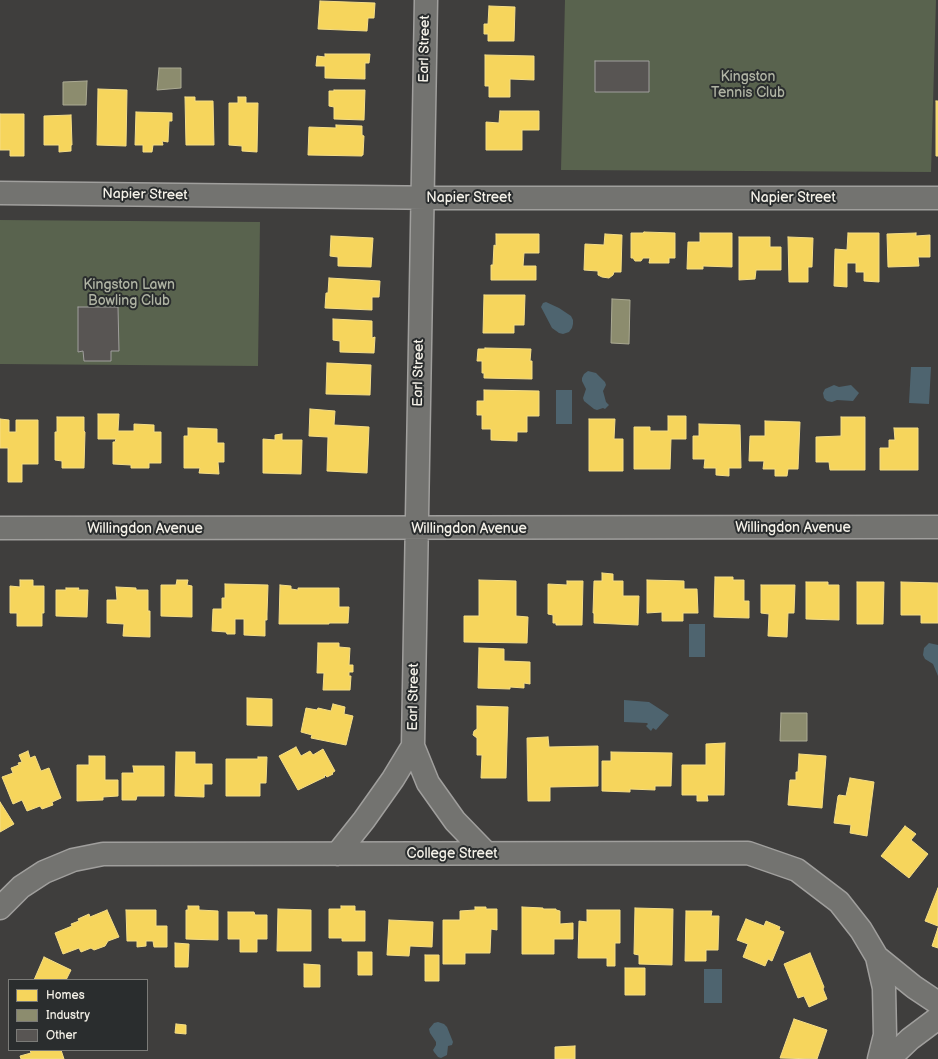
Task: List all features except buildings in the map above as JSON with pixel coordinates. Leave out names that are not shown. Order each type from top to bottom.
[{"type":"street","name":"Earl Street","points":[[426,0],[421,197],[413,746],[428,783],[455,821],[486,853]]},
{"type":"street","name":"Napier Street","points":[[0,193],[421,197],[938,198]]},
{"type":"street","name":"Willingdon Avenue","points":[[0,528],[417,529],[938,527]]},
{"type":"street","name":"Earl Street","points":[[337,854],[364,820],[393,779],[413,746]]},
{"type":"street","name":"College Street","points":[[0,908],[21,887],[44,872],[73,860],[103,854],[748,853],[797,870],[839,902],[861,930],[877,957],[884,988],[886,1009],[885,1035],[879,1059]]},
{"type":"street","name":"College Street","points":[[877,957],[914,987],[938,1003]]},
{"type":"street","points":[[889,1059],[910,1039],[938,1018]]},
{"type":"green space","name":"Kingston Tennis Club","points":[[565,0],[936,0],[931,172],[561,170]]},
{"type":"green space","name":"Kingston Lawn Bowling Club","points":[[0,220],[260,222],[258,366],[0,364]]},
{"type":"water","points":[[546,302],[571,316],[573,324],[569,332],[563,334],[552,328],[541,307],[543,303]]},
{"type":"water","points":[[911,367],[931,367],[929,404],[909,403]]},
{"type":"water","points":[[588,371],[596,373],[605,382],[606,385],[603,391],[606,402],[609,405],[605,409],[594,409],[584,401],[583,398],[586,389],[582,378]]},
{"type":"water","points":[[834,385],[839,387],[851,385],[859,393],[853,401],[827,401],[824,398],[823,393],[825,389]]},
{"type":"water","points":[[556,390],[572,390],[572,424],[556,424]]},
{"type":"water","points":[[689,624],[705,624],[705,657],[689,657]]},
{"type":"water","points":[[929,643],[938,645],[938,676],[933,664],[925,659],[923,655],[924,648]]},
{"type":"water","points":[[624,700],[649,702],[669,715],[656,730],[653,728],[651,731],[646,726],[648,724],[647,723],[624,722]]},
{"type":"water","points":[[704,969],[722,969],[722,1003],[704,1003]]},
{"type":"water","points":[[438,1022],[447,1027],[453,1042],[452,1045],[448,1046],[447,1055],[441,1058],[438,1057],[433,1050],[436,1042],[429,1029],[434,1023]]}]
